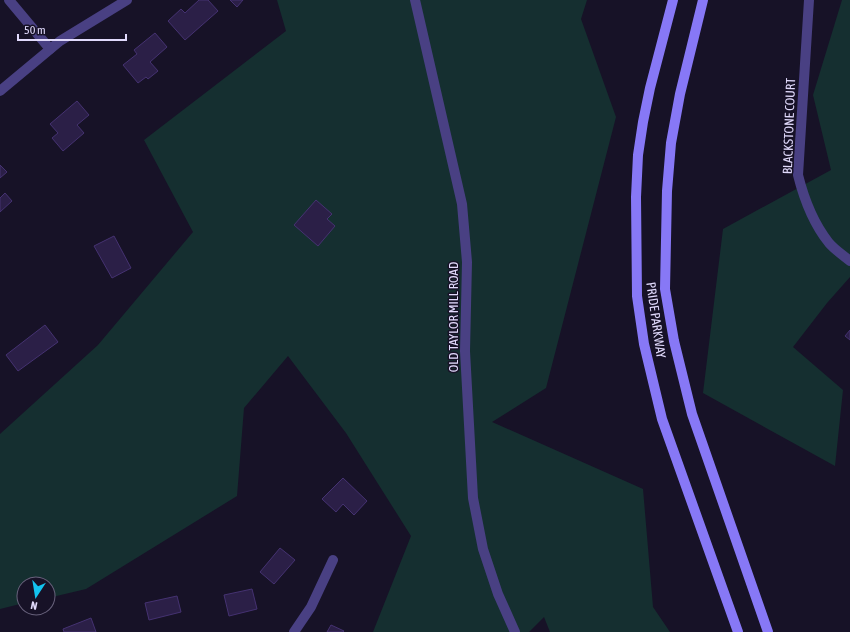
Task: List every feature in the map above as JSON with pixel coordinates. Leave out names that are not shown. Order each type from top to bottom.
[{"type":"main road","name":"PRIDE PARKWAY","points":[[673,0],[642,122],[638,155],[636,198],[637,296],[644,344],[662,419],[738,632]]},
{"type":"main road","name":"PRIDE PARKWAY","points":[[703,0],[680,94],[671,143],[667,191],[665,289],[674,341],[692,414],[768,632]]},
{"type":"street","points":[[8,0],[50,49]]},
{"type":"street","points":[[0,92],[60,41],[127,0]]},
{"type":"street","name":"OLD TAYLOR MILL ROAD","points":[[415,0],[462,204],[467,262],[465,351],[473,498],[483,549],[498,594],[515,632]]},
{"type":"street","name":"BLACKSTONE COURT","points":[[809,0],[798,175],[804,198],[813,218],[829,243],[850,261]]},
{"type":"street","points":[[294,632],[311,607],[333,560]]},
{"type":"green space","points":[[277,0],[587,0],[581,19],[616,117],[546,388],[492,422],[643,489],[653,607],[670,632],[550,632],[544,617],[529,632],[373,632],[411,536],[346,433],[288,356],[244,408],[237,496],[86,589],[56,596],[56,576],[16,576],[16,605],[0,609],[0,434],[98,345],[193,232],[144,140],[286,31]]},
{"type":"green space","points":[[842,0],[850,0],[850,277],[827,303],[793,347],[843,390],[835,466],[703,393],[723,229],[831,170],[813,95]]},
{"type":"building","points":[[199,0],[208,0],[218,11],[185,40],[168,21],[181,9],[185,13]]},
{"type":"building","points":[[230,0],[243,0],[237,7]]},
{"type":"building","points":[[155,33],[167,47],[150,62],[158,71],[148,79],[146,77],[138,83],[123,65],[137,54],[134,50]]},
{"type":"building","points":[[77,101],[89,115],[77,125],[84,133],[63,151],[52,138],[58,133],[50,124]]},
{"type":"building","points":[[0,165],[7,172],[0,178]]},
{"type":"building","points":[[5,193],[12,201],[0,212],[0,198]]},
{"type":"building","points":[[316,200],[332,214],[327,219],[335,226],[318,246],[294,225]]},
{"type":"building","points":[[114,236],[131,268],[112,278],[94,246]]},
{"type":"building","points":[[45,325],[58,342],[18,371],[6,355]]},
{"type":"building","points":[[850,330],[850,340],[845,336]]},
{"type":"building","points":[[343,478],[367,501],[354,515],[343,504],[336,512],[322,499]]},
{"type":"building","points":[[280,548],[295,560],[274,584],[260,572]]},
{"type":"building","points":[[252,589],[257,609],[229,616],[224,595]]},
{"type":"building","points":[[177,596],[181,612],[149,620],[145,603]]},
{"type":"building","points":[[91,618],[96,632],[64,632],[63,629]]},
{"type":"building","points":[[331,625],[344,631],[327,632]]}]
